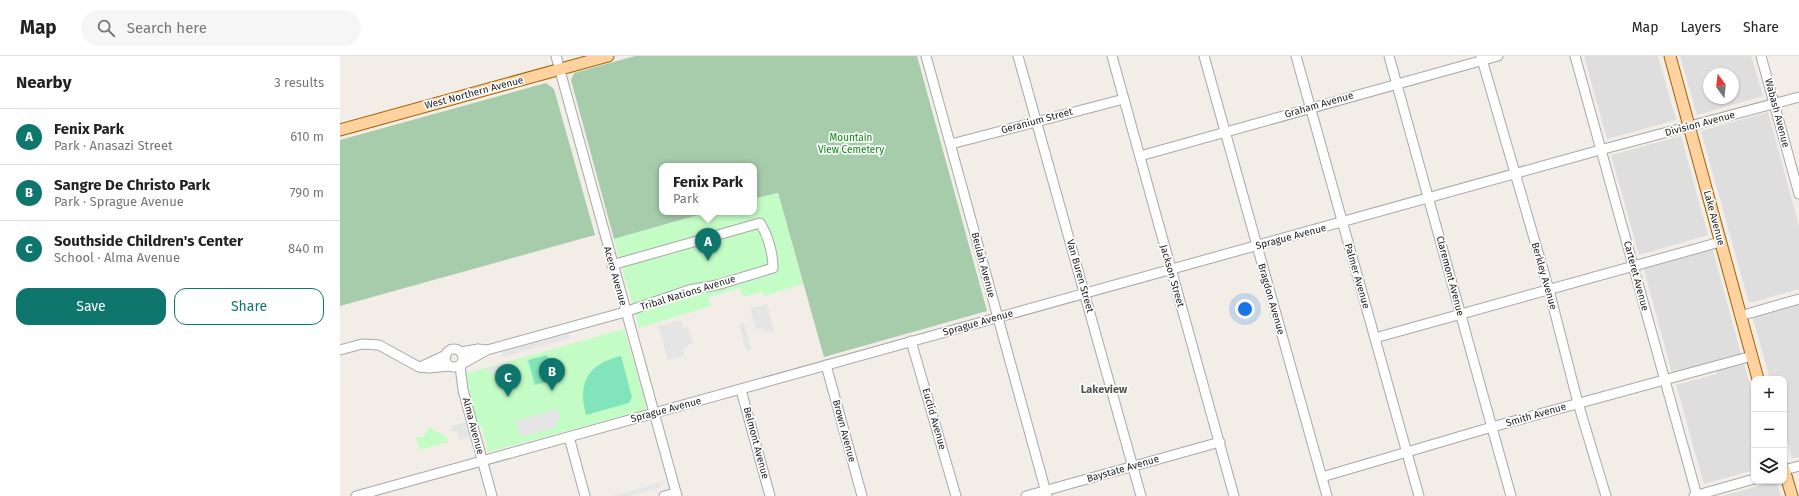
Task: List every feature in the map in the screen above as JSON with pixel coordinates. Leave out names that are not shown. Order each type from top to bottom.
[{"type":"main road","name":"West Northern Avenue","points":[[340,130],[608,56]]},
{"type":"main road","name":"Lake Avenue","points":[[1670,56],[1757,376]]},
{"type":"main road","points":[[1787,480],[1792,496]]},
{"type":"street","name":"Acero Avenue","points":[[556,56],[612,265],[676,494]]},
{"type":"street","name":"Beulah Avenue","points":[[926,56],[997,318],[1047,493]]},
{"type":"street","name":"Van Buren Street","points":[[1018,56],[1141,496]]},
{"type":"street","name":"Jackson Street","points":[[1112,56],[1170,270],[1220,442],[1234,496]]},
{"type":"street","name":"Bragdon Avenue","points":[[1204,56],[1327,496]]},
{"type":"street","name":"Palmer Avenue","points":[[1296,56],[1418,496]]},
{"type":"street","name":"Claremont Avenue","points":[[1389,56],[1430,198],[1460,313],[1511,496]]},
{"type":"street","name":"Graham Avenue","points":[[1140,156],[1482,58],[1498,56]]},
{"type":"street","name":"Carteret Avenue","points":[[1575,56],[1696,496]]},
{"type":"street","name":"Wabash Avenue","points":[[1762,56],[1799,194]]},
{"type":"street","name":"Berkley Avenue","points":[[1482,58],[1549,290],[1578,403],[1606,496]]},
{"type":"street","name":"Division Avenue","points":[[1600,150],[1799,97]]},
{"type":"street","name":"Geranium Street","points":[[951,144],[1124,99]]},
{"type":"street","name":"Sprague Avenue","points":[[356,496],[1600,150]]},
{"type":"street","name":"Tribal Nations Avenue","points":[[487,350],[625,312],[689,290],[717,285],[774,268],[764,228],[760,223],[612,265]]},
{"type":"street","points":[[1375,338],[1460,313],[1549,290],[1720,242]]},
{"type":"street","points":[[1740,316],[1799,299]]},
{"type":"street","name":"Euclid Avenue","points":[[911,341],[956,496]]},
{"type":"street","points":[[340,350],[362,344],[378,345],[419,367],[429,368],[456,366],[487,350]]},
{"type":"street","points":[[419,367],[446,355],[452,349],[461,352],[478,349],[487,350]]},
{"type":"street","points":[[456,366],[464,359],[461,352]]},
{"type":"street","points":[[446,355],[445,361],[456,366]]},
{"type":"street","name":"Smith Avenue","points":[[1322,477],[1492,427],[1752,356]]},
{"type":"street","name":"Brown Avenue","points":[[826,365],[862,496]]},
{"type":"street","name":"Alma Avenue","points":[[456,366],[492,496]]},
{"type":"street","name":"Belmont Avenue","points":[[741,390],[770,496]]},
{"type":"street","points":[[569,437],[585,496]]},
{"type":"street","name":"Baystate Avenue","points":[[1026,496],[1047,493],[1132,466],[1220,442]]},
{"type":"street","points":[[1787,469],[1799,466]]},
{"type":"street","points":[[1696,496],[1751,480]]},
{"type":"street","points":[[664,496],[676,494]]},
{"type":"shaded area","points":[[1584,56],[1658,56],[1676,120],[1607,139]]},
{"type":"shaded area","points":[[1680,56],[1751,56],[1763,96],[1739,103],[1739,68],[1703,68],[1703,104],[1735,104],[1697,115]]},
{"type":"shaded area","points":[[1768,112],[1799,226],[1799,289],[1749,303],[1701,131]]},
{"type":"shaded area","points":[[1681,136],[1708,235],[1639,255],[1611,155]]},
{"type":"shaded area","points":[[1712,247],[1741,354],[1672,373],[1643,266]]},
{"type":"shaded area","points":[[1799,302],[1799,457],[1792,458],[1787,440],[1787,376],[1769,376],[1752,315]]},
{"type":"shaded area","points":[[767,304],[774,330],[767,332],[761,328],[756,330],[750,308]]},
{"type":"shaded area","points":[[681,320],[683,328],[688,327],[693,343],[688,345],[683,351],[685,356],[668,360],[658,326]]},
{"type":"shaded area","points":[[744,323],[751,349],[746,350],[739,324]]},
{"type":"shaded area","points":[[569,334],[570,338],[503,357],[502,352]]},
{"type":"shaded area","points":[[510,362],[515,383],[500,374],[498,376],[485,369]]},
{"type":"shaded area","points":[[1744,363],[1751,389],[1751,471],[1704,484],[1676,385],[1717,374],[1716,370]]},
{"type":"shaded area","points":[[558,409],[560,418],[554,428],[521,437],[516,421]]},
{"type":"shaded area","points":[[468,422],[481,432],[486,450],[476,453],[471,437],[459,440],[457,431],[452,432],[451,426]]},
{"type":"shaded area","points":[[662,482],[660,487],[629,496],[613,496]]},
{"type":"shaded area","points":[[1765,484],[1777,484],[1781,496],[1722,496]]},
{"type":"green space","name":"Mountain View Cemetery","points":[[635,56],[917,56],[987,311],[824,357],[778,193],[757,198],[757,163],[659,163],[659,215],[698,215],[614,239],[571,80],[574,73]]},
{"type":"green space","points":[[546,83],[554,89],[595,235],[340,306],[340,140]]},
{"type":"green space","points":[[778,193],[803,284],[764,296],[762,292],[743,297],[740,288],[709,297],[711,306],[639,328],[614,239],[698,215],[757,215],[757,198]]},
{"type":"green space","points":[[624,329],[647,406],[645,410],[488,452],[482,427],[470,418],[457,376]]},
{"type":"green space","points":[[547,355],[554,380],[535,385],[528,360]]},
{"type":"green space","points":[[621,356],[632,397],[629,403],[586,415],[583,393],[584,384],[588,376],[593,369],[600,364]]},
{"type":"green space","points":[[429,427],[447,437],[448,442],[420,450],[416,438],[424,436]]},
{"type":"place","name":"Fenix Park","points":[[708,261]]},
{"type":"place","name":"Sangre De Christo Park","points":[[552,391]]},
{"type":"place","name":"Southside Children's Center","points":[[508,397]]},
{"type":"district","name":"Lakeview","points":[[1104,389]]}]
